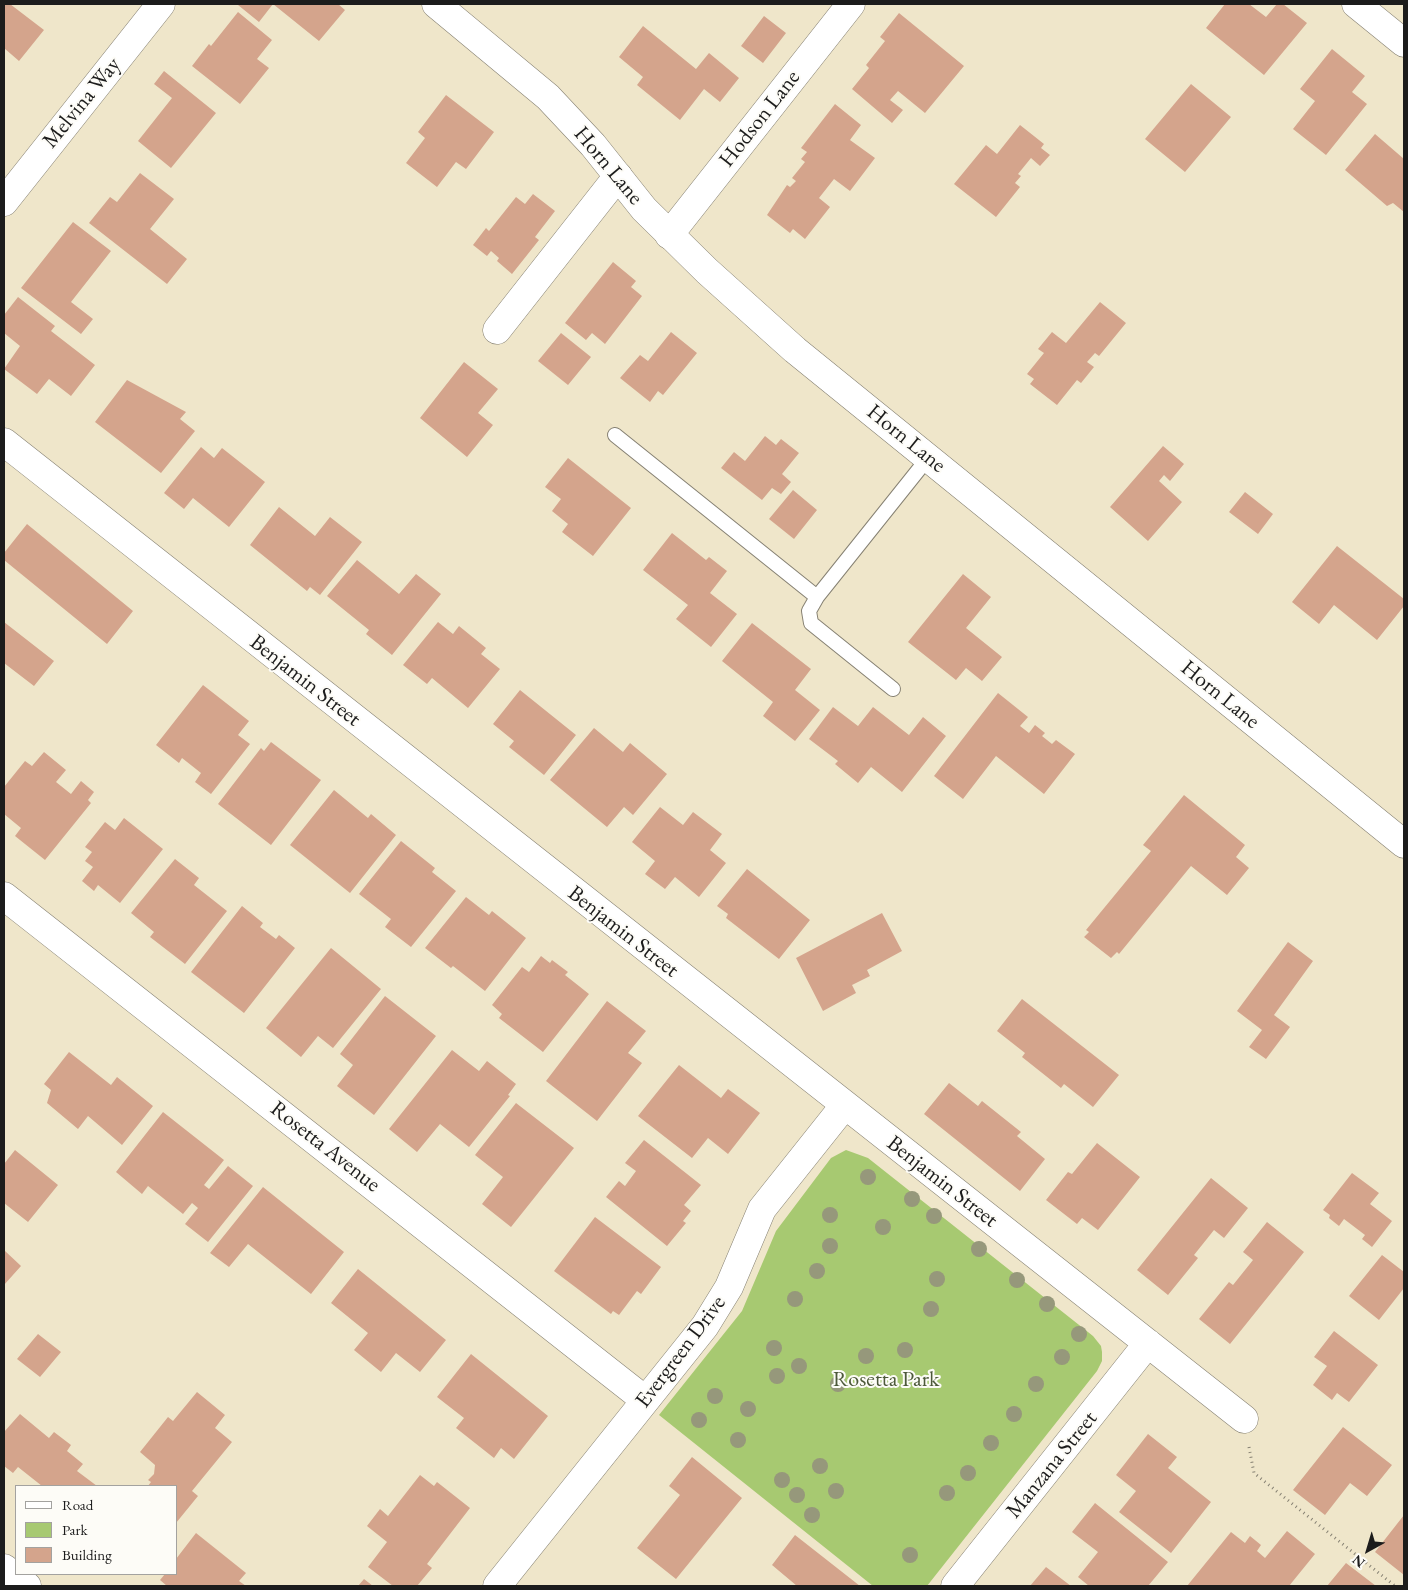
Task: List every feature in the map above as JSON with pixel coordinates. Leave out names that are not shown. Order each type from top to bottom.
[{"type":"street","name":"Melvina Way","points":[[4,202],[161,4]]},
{"type":"street","name":"Horn Lane","points":[[436,4],[548,97],[593,145],[644,209],[669,235],[795,350],[1404,844]]},
{"type":"street","name":"Hodson Lane","points":[[669,235],[851,4]]},
{"type":"street","points":[[1356,4],[1404,44]]},
{"type":"street","points":[[497,330],[618,176]]},
{"type":"street","name":"Benjamin Street","points":[[4,442],[844,1106],[1244,1419]]},
{"type":"street","name":"Rosetta Avenue","points":[[4,896],[645,1400]]},
{"type":"street","name":"Evergreen Drive","points":[[497,1586],[705,1326],[722,1302],[762,1209],[844,1106]]},
{"type":"street","name":"Manzana Street","points":[[955,1586],[1148,1344]]},
{"type":"street","points":[[4,1568],[27,1586]]},
{"type":"lane","points":[[615,435],[817,597]]},
{"type":"lane","points":[[893,689],[811,623],[809,611],[817,597],[928,458]]},
{"type":"path","points":[[1244,1419],[1254,1473],[1395,1586]]},
{"type":"green space","name":"Rosetta Park","points":[[846,1150],[868,1158],[1093,1336],[1101,1346],[1102,1361],[1097,1371],[927,1586],[873,1586],[659,1415],[742,1311],[776,1231],[831,1158]]},
{"type":"building","points":[[4,4],[10,4],[44,30],[19,61],[4,48]]},
{"type":"building","points":[[239,4],[273,4],[259,22]]},
{"type":"building","points":[[273,4],[338,4],[345,10],[319,41]]},
{"type":"building","points":[[1225,4],[1249,4],[1266,17],[1277,4],[1283,4],[1307,23],[1264,75],[1206,28]]},
{"type":"building","points":[[238,12],[272,40],[257,59],[269,68],[240,104],[192,66]]},
{"type":"building","points":[[899,13],[964,66],[925,113],[898,91],[890,100],[903,110],[892,123],[852,89],[869,68],[866,65],[885,41],[880,37]]},
{"type":"building","points":[[764,16],[786,33],[763,63],[741,46]]},
{"type":"building","points":[[643,26],[696,69],[709,53],[739,78],[720,102],[704,89],[680,120],[637,85],[643,77],[619,57]]},
{"type":"building","points":[[1332,49],[1365,76],[1352,92],[1367,104],[1326,155],[1293,129],[1315,101],[1300,89]]},
{"type":"building","points":[[164,71],[216,113],[171,168],[138,141],[172,98],[154,84]]},
{"type":"building","points":[[1191,84],[1231,117],[1185,172],[1145,139]]},
{"type":"building","points":[[446,95],[494,132],[466,169],[456,162],[437,187],[406,163],[425,138],[418,132]]},
{"type":"building","points":[[835,104],[861,125],[850,140],[875,158],[850,191],[834,179],[819,198],[830,207],[805,239],[793,229],[790,233],[767,215],[787,185],[790,187],[796,181],[792,178],[805,162],[801,159],[807,152],[801,148]]},
{"type":"building","points":[[1020,125],[1044,144],[1041,148],[1050,155],[1040,166],[1031,158],[1018,174],[1021,176],[1015,183],[1020,187],[996,217],[954,184],[986,145],[997,154]]},
{"type":"building","points":[[1375,134],[1404,159],[1404,212],[1393,203],[1387,206],[1345,170]]},
{"type":"building","points":[[140,173],[174,199],[150,229],[187,259],[167,284],[89,223],[110,197],[117,202]]},
{"type":"building","points":[[533,194],[555,211],[535,237],[539,240],[512,274],[497,261],[499,258],[491,251],[487,256],[473,245],[486,228],[489,231],[516,197],[525,204]]},
{"type":"building","points":[[73,222],[111,251],[71,302],[93,319],[81,334],[21,288]]},
{"type":"building","points":[[613,262],[636,281],[631,287],[642,296],[605,344],[592,333],[586,340],[565,323]]},
{"type":"building","points":[[18,297],[55,326],[51,331],[95,365],[71,396],[49,379],[37,394],[4,369],[20,346],[4,333],[4,315]]},
{"type":"building","points":[[1100,302],[1126,323],[1099,356],[1095,353],[1087,362],[1094,367],[1081,383],[1077,380],[1057,405],[1030,384],[1034,379],[1027,374],[1044,353],[1038,349],[1052,332],[1066,343]]},
{"type":"building","points":[[671,332],[697,353],[663,395],[658,391],[650,402],[620,378],[640,355],[648,361]]},
{"type":"building","points":[[561,333],[591,357],[568,385],[538,361]]},
{"type":"building","points":[[464,362],[498,389],[478,413],[493,425],[467,457],[420,418]]},
{"type":"building","points":[[127,380],[186,412],[180,419],[195,431],[161,473],[95,422]]},
{"type":"building","points":[[765,436],[776,445],[781,439],[799,453],[782,474],[791,482],[781,494],[772,488],[762,500],[721,468],[734,452],[745,461]]},
{"type":"building","points":[[1163,446],[1184,464],[1170,481],[1164,475],[1159,481],[1182,502],[1148,541],[1110,507]]},
{"type":"building","points":[[201,447],[214,458],[222,448],[265,482],[229,527],[193,498],[184,509],[164,493]]},
{"type":"building","points":[[568,458],[631,508],[593,556],[562,532],[568,524],[552,511],[561,499],[545,487]]},
{"type":"building","points":[[793,490],[817,510],[794,539],[769,519]]},
{"type":"building","points":[[1245,492],[1273,514],[1258,534],[1229,512]]},
{"type":"building","points":[[279,507],[315,536],[330,517],[362,542],[320,595],[310,587],[307,591],[250,545]]},
{"type":"building","points":[[27,524],[133,611],[107,644],[4,560],[4,553]]},
{"type":"building","points":[[672,533],[706,560],[709,557],[727,571],[710,593],[737,614],[711,647],[676,619],[688,605],[643,570]]},
{"type":"building","points":[[1337,546],[1404,599],[1404,606],[1377,640],[1334,605],[1319,624],[1292,602]]},
{"type":"building","points":[[357,560],[399,594],[416,574],[441,594],[392,655],[366,634],[369,630],[327,596]]},
{"type":"building","points":[[963,574],[991,597],[966,628],[1002,657],[982,681],[966,668],[956,680],[908,642]]},
{"type":"building","points":[[4,622],[54,661],[34,686],[4,663]]},
{"type":"building","points":[[438,622],[453,634],[459,626],[486,648],[481,654],[500,669],[468,708],[432,678],[427,684],[403,665]]},
{"type":"building","points":[[752,623],[811,669],[795,690],[820,710],[795,741],[763,716],[773,702],[722,661]]},
{"type":"building","points":[[203,685],[249,721],[238,735],[250,744],[211,794],[195,782],[201,773],[182,758],[179,763],[156,745]]},
{"type":"building","points":[[520,690],[576,735],[544,775],[509,747],[514,741],[493,724]]},
{"type":"building","points":[[998,693],[1028,717],[1020,726],[1029,733],[1035,725],[1045,733],[1042,736],[1052,744],[1056,740],[1075,754],[1044,794],[996,756],[963,799],[934,776]]},
{"type":"building","points":[[833,707],[858,726],[873,707],[909,735],[923,717],[946,736],[902,792],[871,767],[858,783],[835,764],[838,761],[809,739]]},
{"type":"building","points":[[594,728],[623,752],[630,743],[667,774],[633,815],[624,807],[607,827],[550,780]]},
{"type":"building","points":[[271,742],[321,780],[271,845],[218,804],[261,748],[264,751]]},
{"type":"building","points":[[44,752],[66,770],[56,782],[71,794],[81,781],[94,792],[88,800],[91,803],[45,860],[15,836],[21,828],[4,814],[4,787],[25,761],[32,766]]},
{"type":"building","points":[[334,790],[368,818],[371,814],[396,835],[350,893],[290,845]]},
{"type":"building","points":[[1184,795],[1245,845],[1236,857],[1249,868],[1227,895],[1191,866],[1119,954],[1117,952],[1111,958],[1084,937],[1089,932],[1086,930],[1151,851],[1143,845]]},
{"type":"building","points":[[660,807],[683,825],[693,812],[722,834],[710,850],[726,863],[699,897],[675,877],[665,889],[645,874],[655,861],[632,842]]},
{"type":"building","points":[[124,818],[163,849],[120,903],[98,885],[94,891],[82,881],[93,867],[85,861],[92,852],[85,847],[105,822],[115,830]]},
{"type":"building","points":[[401,841],[435,868],[432,872],[456,891],[411,947],[385,927],[391,919],[359,894]]},
{"type":"building","points":[[175,859],[199,878],[194,885],[227,911],[185,964],[150,937],[154,932],[131,913]]},
{"type":"building","points":[[747,869],[810,920],[779,959],[726,918],[728,914],[717,906]]},
{"type":"building","points":[[466,897],[489,915],[492,911],[526,938],[485,991],[453,966],[451,968],[425,948]]},
{"type":"building","points":[[242,906],[263,923],[260,927],[276,939],[279,935],[295,948],[244,1013],[191,972]]},
{"type":"building","points":[[882,913],[902,951],[867,970],[870,976],[852,985],[856,993],[823,1011],[796,958]]},
{"type":"building","points":[[1288,942],[1313,961],[1274,1015],[1290,1027],[1266,1059],[1249,1047],[1262,1030],[1237,1011]]},
{"type":"building","points":[[331,948],[381,989],[333,1048],[318,1036],[301,1057],[266,1028]]},
{"type":"building","points":[[541,956],[550,963],[552,960],[568,972],[565,975],[589,994],[543,1052],[499,1018],[502,1014],[492,1005],[522,967],[529,972]]},
{"type":"building","points":[[385,996],[436,1036],[374,1115],[337,1086],[353,1065],[340,1054]]},
{"type":"building","points":[[1022,999],[1119,1075],[1093,1107],[1064,1084],[1061,1088],[1022,1057],[1025,1053],[997,1031]]},
{"type":"building","points":[[607,1001],[646,1031],[628,1053],[642,1063],[597,1121],[546,1081]]},
{"type":"building","points":[[452,1050],[479,1071],[487,1061],[516,1084],[508,1095],[510,1096],[469,1147],[440,1124],[417,1152],[389,1129]]},
{"type":"building","points":[[69,1052],[111,1085],[117,1077],[153,1106],[122,1145],[88,1116],[78,1129],[47,1103],[51,1090],[44,1084]]},
{"type":"building","points":[[679,1065],[721,1098],[728,1089],[760,1113],[728,1154],[708,1138],[692,1158],[638,1116]]},
{"type":"building","points":[[949,1083],[978,1106],[982,1101],[1021,1132],[1017,1136],[1045,1159],[1020,1191],[924,1114]]},
{"type":"building","points":[[516,1103],[574,1148],[511,1227],[482,1204],[503,1177],[475,1155]]},
{"type":"building","points":[[163,1112],[224,1160],[204,1185],[209,1189],[228,1166],[253,1186],[208,1242],[185,1224],[198,1208],[192,1203],[183,1214],[148,1186],[142,1194],[116,1172]]},
{"type":"building","points":[[644,1140],[701,1185],[684,1205],[691,1211],[683,1221],[686,1223],[667,1246],[606,1197],[619,1181],[625,1186],[636,1171],[625,1163]]},
{"type":"building","points":[[1097,1143],[1140,1177],[1098,1230],[1082,1218],[1077,1224],[1046,1200],[1068,1172],[1072,1174]]},
{"type":"building","points":[[15,1150],[58,1185],[28,1222],[4,1203],[4,1164]]},
{"type":"building","points":[[1352,1173],[1379,1193],[1370,1204],[1392,1221],[1372,1247],[1362,1239],[1365,1235],[1344,1219],[1339,1226],[1323,1210]]},
{"type":"building","points":[[1211,1178],[1248,1208],[1224,1238],[1214,1230],[1194,1255],[1198,1258],[1168,1295],[1137,1270]]},
{"type":"building","points":[[263,1187],[344,1252],[311,1294],[248,1244],[229,1267],[210,1253]]},
{"type":"building","points":[[595,1217],[661,1267],[641,1294],[637,1291],[619,1315],[613,1311],[611,1314],[554,1271]]},
{"type":"building","points":[[1267,1222],[1304,1252],[1230,1344],[1199,1319],[1229,1282],[1233,1285],[1253,1260],[1243,1252]]},
{"type":"building","points":[[4,1250],[21,1266],[4,1285]]},
{"type":"building","points":[[1382,1255],[1404,1272],[1404,1288],[1379,1320],[1349,1296]]},
{"type":"building","points":[[358,1269],[446,1340],[420,1372],[396,1353],[381,1372],[354,1350],[368,1333],[331,1303]]},
{"type":"building","points":[[1334,1331],[1378,1365],[1349,1402],[1337,1393],[1332,1400],[1313,1385],[1327,1366],[1314,1357]]},
{"type":"building","points":[[38,1334],[61,1352],[40,1377],[17,1359]]},
{"type":"building","points":[[471,1354],[548,1416],[514,1459],[501,1448],[494,1458],[456,1428],[464,1418],[437,1397]]},
{"type":"building","points":[[197,1392],[225,1415],[215,1428],[232,1442],[192,1491],[198,1496],[178,1521],[178,1485],[149,1485],[151,1482],[148,1480],[154,1474],[155,1465],[140,1452],[168,1417],[173,1421]]},
{"type":"building","points":[[20,1414],[49,1438],[54,1432],[71,1445],[67,1451],[83,1464],[77,1471],[96,1485],[41,1485],[18,1467],[13,1473],[4,1466],[4,1432]]},
{"type":"building","points":[[1343,1427],[1392,1465],[1367,1496],[1350,1483],[1325,1515],[1293,1490]]},
{"type":"building","points":[[1148,1434],[1177,1457],[1168,1468],[1211,1502],[1171,1553],[1119,1512],[1136,1491],[1116,1475]]},
{"type":"building","points":[[692,1457],[742,1498],[676,1579],[637,1548],[680,1495],[669,1486]]},
{"type":"building","points":[[420,1475],[434,1486],[437,1482],[470,1508],[427,1564],[432,1568],[417,1586],[393,1586],[368,1567],[387,1542],[367,1526],[380,1509],[388,1516]]},
{"type":"building","points":[[1095,1503],[1168,1562],[1148,1586],[1089,1586],[1078,1577],[1098,1552],[1072,1532]]},
{"type":"building","points":[[1404,1515],[1404,1575],[1375,1552]]},
{"type":"building","points":[[1287,1531],[1315,1554],[1289,1586],[1187,1586],[1231,1532],[1245,1543],[1250,1536],[1261,1545],[1257,1551],[1265,1558]]},
{"type":"building","points":[[196,1533],[246,1573],[239,1581],[246,1586],[167,1586],[160,1580],[164,1575],[178,1575],[178,1556]]},
{"type":"building","points":[[795,1535],[860,1586],[797,1586],[772,1565]]},
{"type":"building","points":[[1346,1563],[1376,1586],[1327,1586]]},
{"type":"building","points":[[1046,1567],[1071,1586],[1030,1586]]},
{"type":"building","points":[[364,1579],[373,1586],[358,1586]]}]
